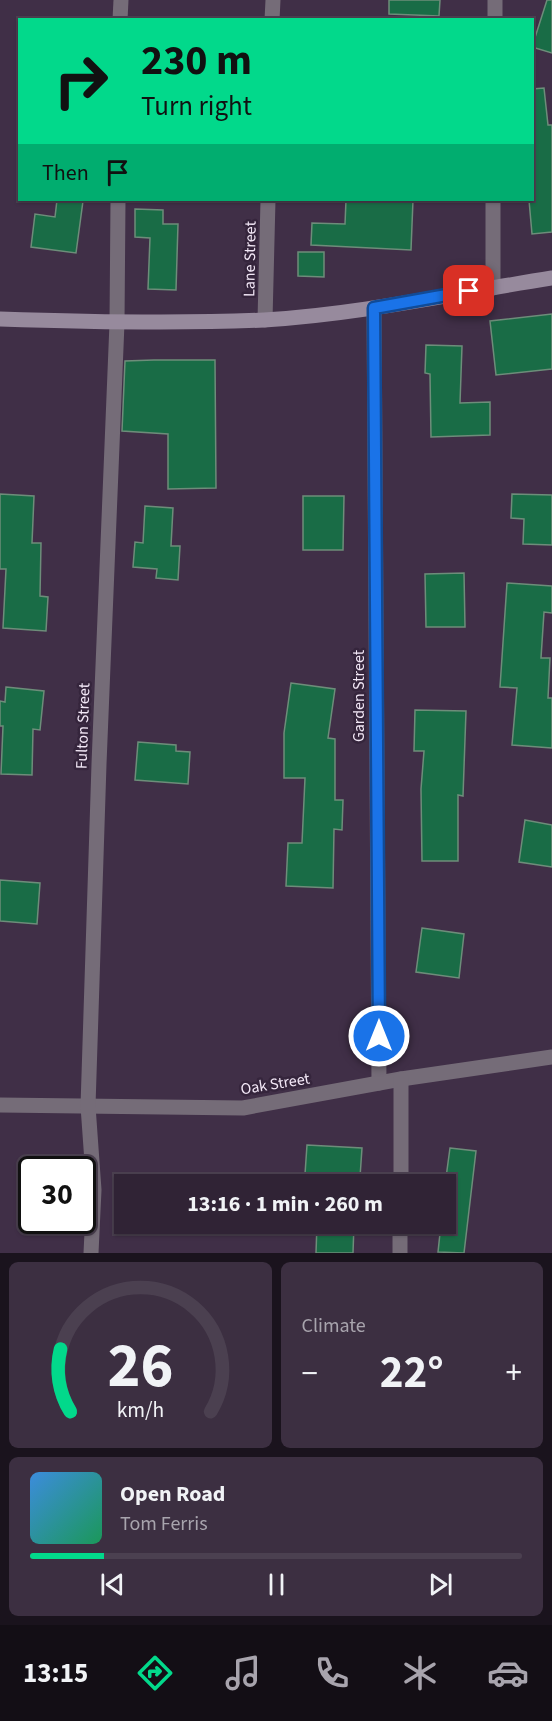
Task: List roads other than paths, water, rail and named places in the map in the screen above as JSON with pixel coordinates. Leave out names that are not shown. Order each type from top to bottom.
[{"type":"street","points":[[120,18],[121,0]]},
{"type":"street","points":[[272,18],[273,0]]},
{"type":"street","points":[[495,0],[495,18]]},
{"type":"street","name":"Fulton Street","points":[[91,1253],[94,1190],[88,1106],[117,323],[118,201]]},
{"type":"street","name":"Lane Street","points":[[265,320],[268,201]]},
{"type":"street","points":[[493,201],[493,288]]},
{"type":"street","points":[[0,319],[117,323],[265,320],[374,308],[552,278]]},
{"type":"street","name":"Garden Street","points":[[374,308],[379,1083]]},
{"type":"street","name":"Oak Street","points":[[0,1105],[243,1108],[401,1079],[552,1057]]},
{"type":"street","points":[[401,1079],[401,1174]]},
{"type":"street","points":[[400,1234],[400,1253]]}]
